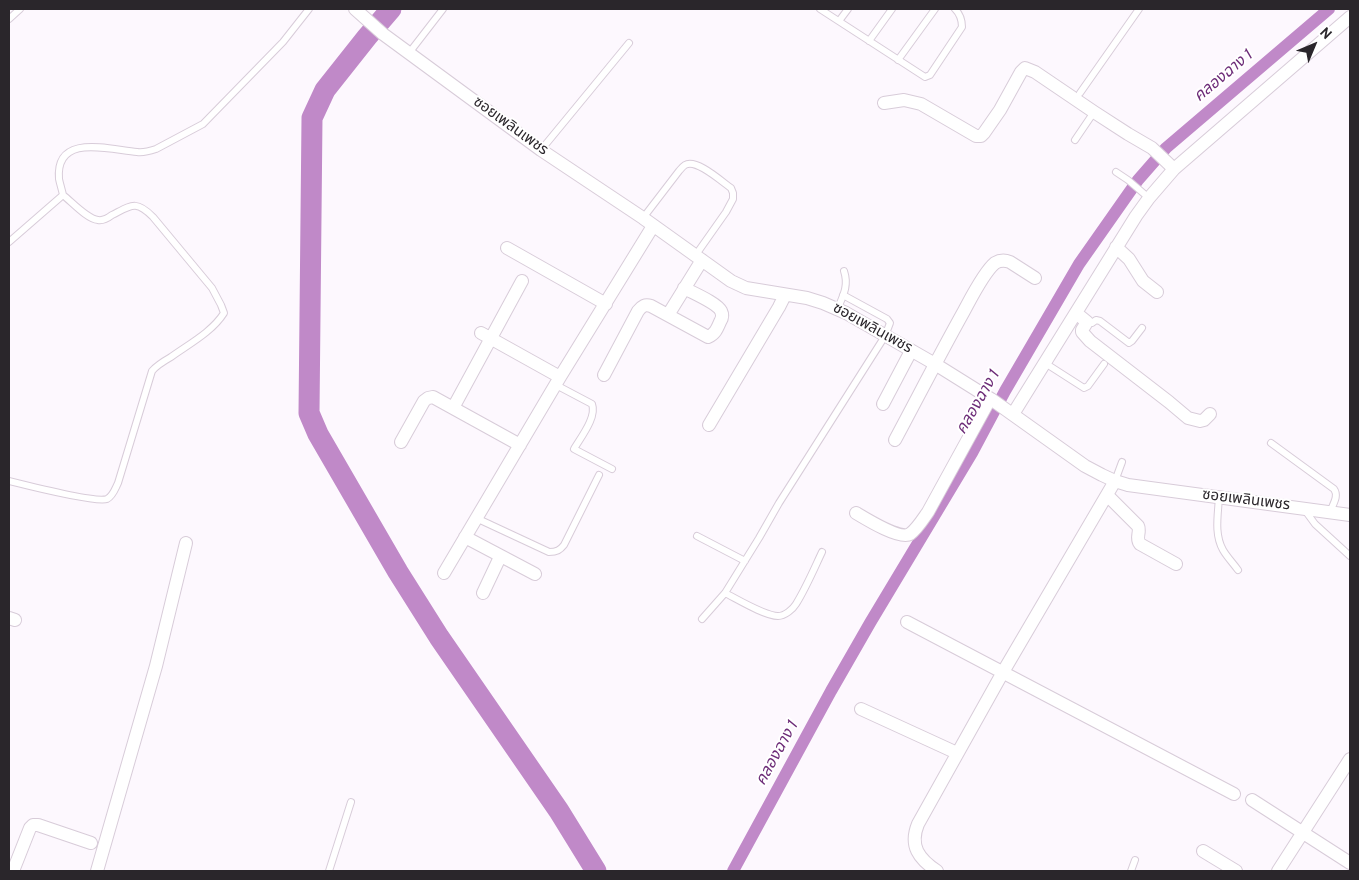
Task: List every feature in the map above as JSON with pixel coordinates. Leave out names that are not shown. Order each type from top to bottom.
[{"type":"street","name":"ซอยเพลินเพชร","points":[[357,11],[383,34],[541,150],[731,281],[746,288],[807,298],[837,310],[935,364],[1013,414],[1085,466],[1102,475],[1128,485],[1350,515]]},
{"type":"street","points":[[1013,414],[1136,216],[1146,196],[1172,166],[1350,17]]},
{"type":"street","points":[[884,103],[904,100],[921,104],[976,136],[981,136],[1000,110],[1024,68],[1035,72],[1159,153],[1172,166]]},
{"type":"street","points":[[444,573],[606,304],[648,222]]},
{"type":"street","points":[[1116,247],[1129,259],[1143,281],[1157,292]]},
{"type":"street","points":[[507,248],[606,304]]},
{"type":"street","points":[[668,315],[684,288],[698,258]]},
{"type":"street","points":[[895,440],[977,288],[995,264],[1005,260],[1035,278]]},
{"type":"street","points":[[452,408],[486,335],[522,282]]},
{"type":"street","points":[[604,375],[638,311],[643,306],[647,305],[668,315],[708,337],[717,330],[722,317],[721,311],[716,306],[684,288]]},
{"type":"street","points":[[709,425],[785,295]]},
{"type":"street","points":[[1076,313],[1087,322],[1082,332],[1090,341],[1188,418],[1200,421],[1210,414]]},
{"type":"street","points":[[486,335],[558,381]]},
{"type":"street","points":[[884,404],[912,351]]},
{"type":"street","points":[[402,442],[424,401],[433,397],[520,445]]},
{"type":"street","points":[[856,513],[895,533],[903,536],[909,534],[928,512],[994,402]]},
{"type":"street","points":[[937,871],[924,861],[917,851],[914,833],[918,824],[1003,672],[1115,481]]},
{"type":"street","points":[[1107,495],[1138,526],[1137,538],[1140,544],[1176,564]]},
{"type":"street","points":[[465,537],[534,574]]},
{"type":"street","points":[[97,871],[156,666],[186,543]]},
{"type":"street","points":[[483,593],[500,556]]},
{"type":"street","points":[[908,622],[1234,794]]},
{"type":"street","points":[[862,708],[958,753]]},
{"type":"street","points":[[1278,871],[1350,759]]},
{"type":"street","points":[[1252,800],[1350,863]]},
{"type":"street","points":[[13,871],[33,824],[91,843]]},
{"type":"street","points":[[1203,851],[1236,871]]},
{"type":"lane","points":[[9,19],[20,9]]},
{"type":"lane","points":[[9,481],[74,496],[102,500],[109,498],[118,483],[152,371],[159,364],[204,334],[219,321],[224,313],[212,288],[144,207],[134,205],[105,220],[97,220],[89,217],[63,195],[59,179],[60,166],[63,159],[68,153],[82,147],[148,152],[203,124],[282,42],[309,9]]},
{"type":"lane","points":[[409,53],[442,9]]},
{"type":"lane","points":[[820,9],[925,77],[930,76],[962,27],[962,20],[955,9]]},
{"type":"lane","points":[[839,21],[848,9]]},
{"type":"lane","points":[[869,41],[892,9]]},
{"type":"lane","points":[[898,60],[935,9]]},
{"type":"lane","points":[[1080,93],[1139,9]]},
{"type":"lane","points":[[541,150],[629,42]]},
{"type":"lane","points":[[1075,140],[1094,112]]},
{"type":"lane","points":[[648,222],[679,171],[685,165],[701,166],[731,188],[733,199],[698,258]]},
{"type":"lane","points":[[1116,172],[1146,196]]},
{"type":"lane","points":[[9,242],[63,195]]},
{"type":"lane","points":[[837,310],[846,283],[844,271]]},
{"type":"lane","points":[[702,620],[725,593],[779,502],[885,336],[890,323],[887,319],[843,295]]},
{"type":"lane","points":[[1087,322],[1092,323],[1100,320],[1129,343],[1142,328]]},
{"type":"lane","points":[[1045,362],[1084,388],[1088,386],[1104,364]]},
{"type":"lane","points":[[558,381],[592,404],[594,409],[593,416],[574,450],[612,469]]},
{"type":"lane","points":[[1271,442],[1334,489],[1336,496],[1330,512]]},
{"type":"lane","points":[[1115,481],[1122,462]]},
{"type":"lane","points":[[476,518],[549,552],[556,552],[564,545],[599,475]]},
{"type":"lane","points":[[1219,497],[1217,529],[1219,538],[1223,550],[1238,570]]},
{"type":"lane","points":[[1304,508],[1319,528],[1350,556]]},
{"type":"lane","points":[[697,536],[745,561]]},
{"type":"lane","points":[[725,593],[766,613],[782,616],[796,605],[822,552]]},
{"type":"lane","points":[[329,871],[351,802]]},
{"type":"lane","points":[[1131,871],[1135,860]]},
{"type":"waterway","points":[[391,9],[325,90],[312,118],[309,413],[318,434],[398,572],[439,637],[559,811],[596,871]]},
{"type":"waterway","name":"คลองฉาง 1","points":[[733,871],[831,691],[972,453],[1005,391],[1079,264],[1138,180],[1166,148],[1329,9]]}]
